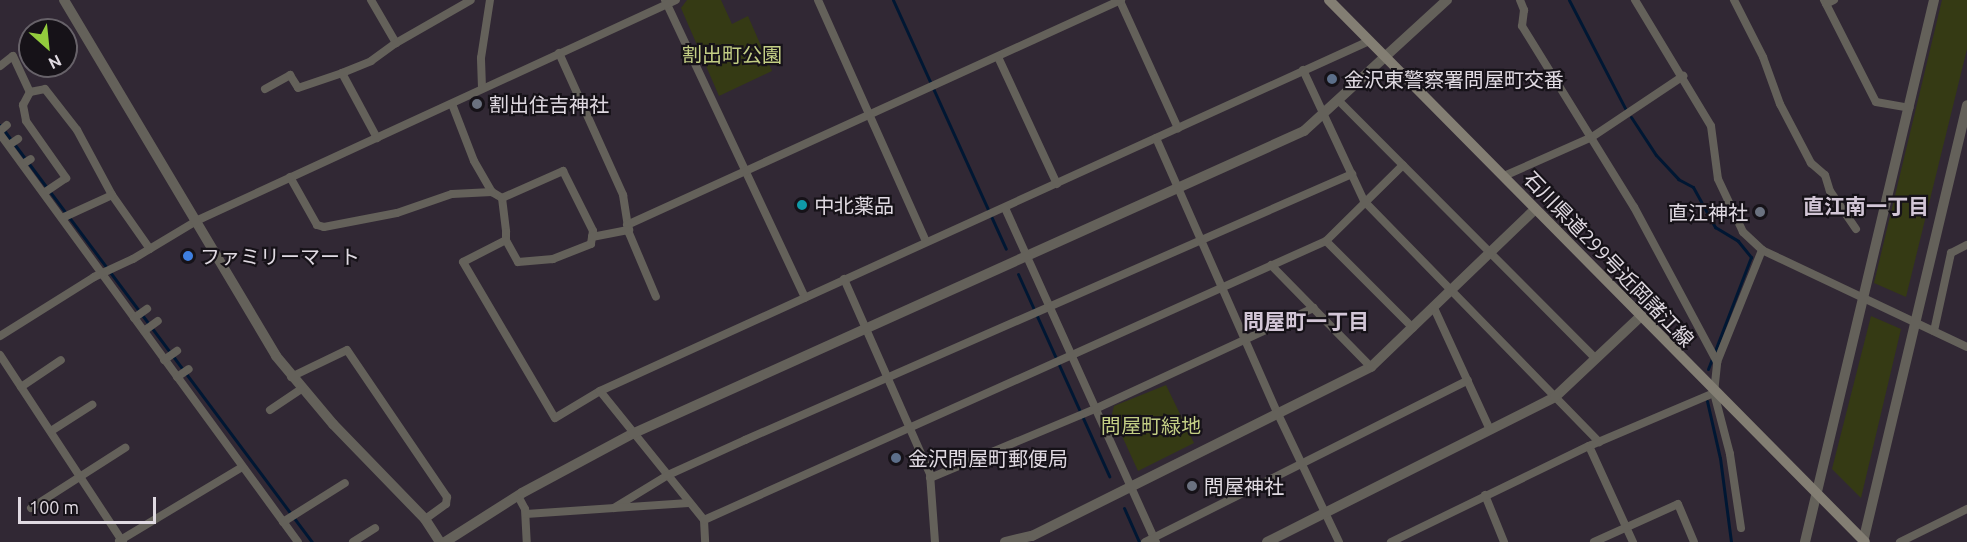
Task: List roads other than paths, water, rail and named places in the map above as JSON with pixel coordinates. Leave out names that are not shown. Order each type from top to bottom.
[{"type":"main road","name":"石川県道299号近岡諸江線","points":[[1329,0],[1504,176],[1534,210],[1714,393],[1864,541]]},
{"type":"street","points":[[64,0],[291,377],[425,519],[440,542]]},
{"type":"street","points":[[371,0],[396,43]]},
{"type":"street","points":[[265,89],[290,75],[298,88],[342,74],[371,61],[396,43],[471,0]]},
{"type":"street","points":[[482,88],[481,58],[490,0]]},
{"type":"street","points":[[0,336],[107,270],[150,249],[198,220],[452,104],[666,2],[676,0]]},
{"type":"street","points":[[818,0],[926,242]]},
{"type":"street","points":[[592,237],[628,228],[1120,0],[1178,128]]},
{"type":"street","points":[[445,542],[518,496],[632,434],[1304,131],[1324,116],[1448,0]]},
{"type":"street","points":[[1520,0],[1524,10],[1522,26],[1592,137],[1663,257],[1716,360]]},
{"type":"street","points":[[1635,0],[1654,26],[1666,55],[1683,76],[1712,126],[1718,179],[1743,232],[1762,250],[1967,347]]},
{"type":"street","points":[[1734,0],[1796,133],[1856,229]]},
{"type":"street","points":[[1805,542],[1934,0]]},
{"type":"street","points":[[1828,1],[1876,102],[1909,108]]},
{"type":"street","points":[[666,2],[805,298]]},
{"type":"street","points":[[506,240],[463,262],[502,334],[555,417],[600,391],[1370,41]]},
{"type":"street","points":[[559,53],[623,195],[628,228],[656,297]]},
{"type":"street","points":[[0,66],[13,56],[30,92]]},
{"type":"street","points":[[998,57],[1057,184]]},
{"type":"street","points":[[1303,70],[1364,201],[1599,442]]},
{"type":"street","points":[[342,74],[377,138]]},
{"type":"street","points":[[1504,176],[1592,137],[1683,76]]},
{"type":"street","points":[[30,92],[45,89],[77,130],[112,195],[150,249]]},
{"type":"street","points":[[30,92],[23,105],[26,121],[66,178],[48,190]]},
{"type":"street","points":[[1340,101],[1596,359]]},
{"type":"street","points":[[452,104],[474,161],[492,192],[502,198]]},
{"type":"street","points":[[1864,541],[1967,105]]},
{"type":"street","points":[[2,130],[9,145],[23,164],[48,190],[107,270],[136,317],[242,467],[285,520],[298,542]]},
{"type":"street","points":[[1156,138],[1223,286],[1276,412],[1339,542]]},
{"type":"street","points":[[9,145],[18,139]]},
{"type":"street","points":[[23,164],[31,159]]},
{"type":"street","points":[[704,520],[1056,360],[1326,241],[1403,165]]},
{"type":"street","points":[[563,171],[593,231],[591,244],[553,260],[518,262],[506,240],[502,198],[563,171]]},
{"type":"street","points":[[614,508],[668,475],[1043,306],[1352,174]]},
{"type":"street","points":[[291,177],[317,225],[324,226],[397,213],[452,194],[492,192]]},
{"type":"street","points":[[66,217],[112,195]]},
{"type":"street","points":[[1005,208],[1026,257],[1043,306],[1070,354],[1091,410],[1155,540]]},
{"type":"street","points":[[1005,542],[1032,536],[1276,412],[1371,367],[1534,210]]},
{"type":"street","points":[[1326,241],[1413,328]]},
{"type":"street","points":[[1934,331],[1950,253],[1967,245]]},
{"type":"street","points":[[1740,528],[1730,454],[1714,393],[1716,360],[1762,250]]},
{"type":"street","points":[[1271,265],[1371,367]]},
{"type":"street","points":[[844,279],[888,376],[930,478],[935,542]]},
{"type":"street","points":[[930,478],[1076,417],[1314,308]]},
{"type":"street","points":[[1434,308],[1490,430]]},
{"type":"street","points":[[136,317],[147,309]]},
{"type":"street","points":[[1267,542],[1555,398],[1640,317]]},
{"type":"street","points":[[146,330],[158,321]]},
{"type":"street","points":[[291,377],[347,350],[447,497],[446,504],[425,519]]},
{"type":"street","points":[[166,358],[177,351]]},
{"type":"street","points":[[0,355],[121,541],[242,467]]},
{"type":"street","points":[[21,387],[61,360]]},
{"type":"street","points":[[179,376],[189,369]]},
{"type":"street","points":[[1145,542],[1155,540],[1468,381]]},
{"type":"street","points":[[270,410],[301,389]]},
{"type":"street","points":[[600,391],[632,434],[704,520],[705,542]]},
{"type":"street","points":[[1391,542],[1589,446],[1714,393]]},
{"type":"street","points":[[51,432],[92,405]]},
{"type":"street","points":[[1589,446],[1633,542]]},
{"type":"street","points":[[32,508],[125,448]]},
{"type":"street","points":[[285,520],[345,483]]},
{"type":"street","points":[[1485,495],[1504,542]]},
{"type":"street","points":[[518,496],[525,514],[527,542]]},
{"type":"street","points":[[525,514],[689,503]]},
{"type":"street","points":[[1593,542],[1678,504],[1694,542]]},
{"type":"street","points":[[1900,542],[1967,509]]},
{"type":"street","points":[[353,542],[375,528]]},
{"type":"waterway","points":[[893,0],[1006,249]]},
{"type":"waterway","points":[[1569,0],[1626,110]]},
{"type":"waterway","points":[[1631,117],[1656,155],[1678,179],[1693,187],[1715,227],[1738,241],[1751,257],[1708,369]]},
{"type":"waterway","points":[[0,125],[312,542]]},
{"type":"waterway","points":[[1018,274],[1109,476]]},
{"type":"waterway","points":[[1707,401],[1720,458],[1731,542]]},
{"type":"waterway","points":[[1124,508],[1139,542]]},
{"type":"place","name":"金沢東警察署問屋町交番","points":[[1332,79]]},
{"type":"place","name":"割出住吉神社","points":[[477,104]]},
{"type":"place","name":"中北薬品","points":[[802,205]]},
{"type":"place","name":"直江神社","points":[[1760,212]]},
{"type":"place","name":"ファミリーマート","points":[[188,256]]},
{"type":"place","name":"金沢問屋町郵便局","points":[[896,458]]},
{"type":"place","name":"問屋神社","points":[[1192,486]]},
{"type":"district","name":"直江南一丁目","points":[[1866,206]]},
{"type":"district","name":"問屋町一丁目","points":[[1306,321]]},
{"type":"park label","name":"割出町公園","points":[[732,54]]},
{"type":"park label","name":"問屋町緑地","points":[[1151,425]]}]
